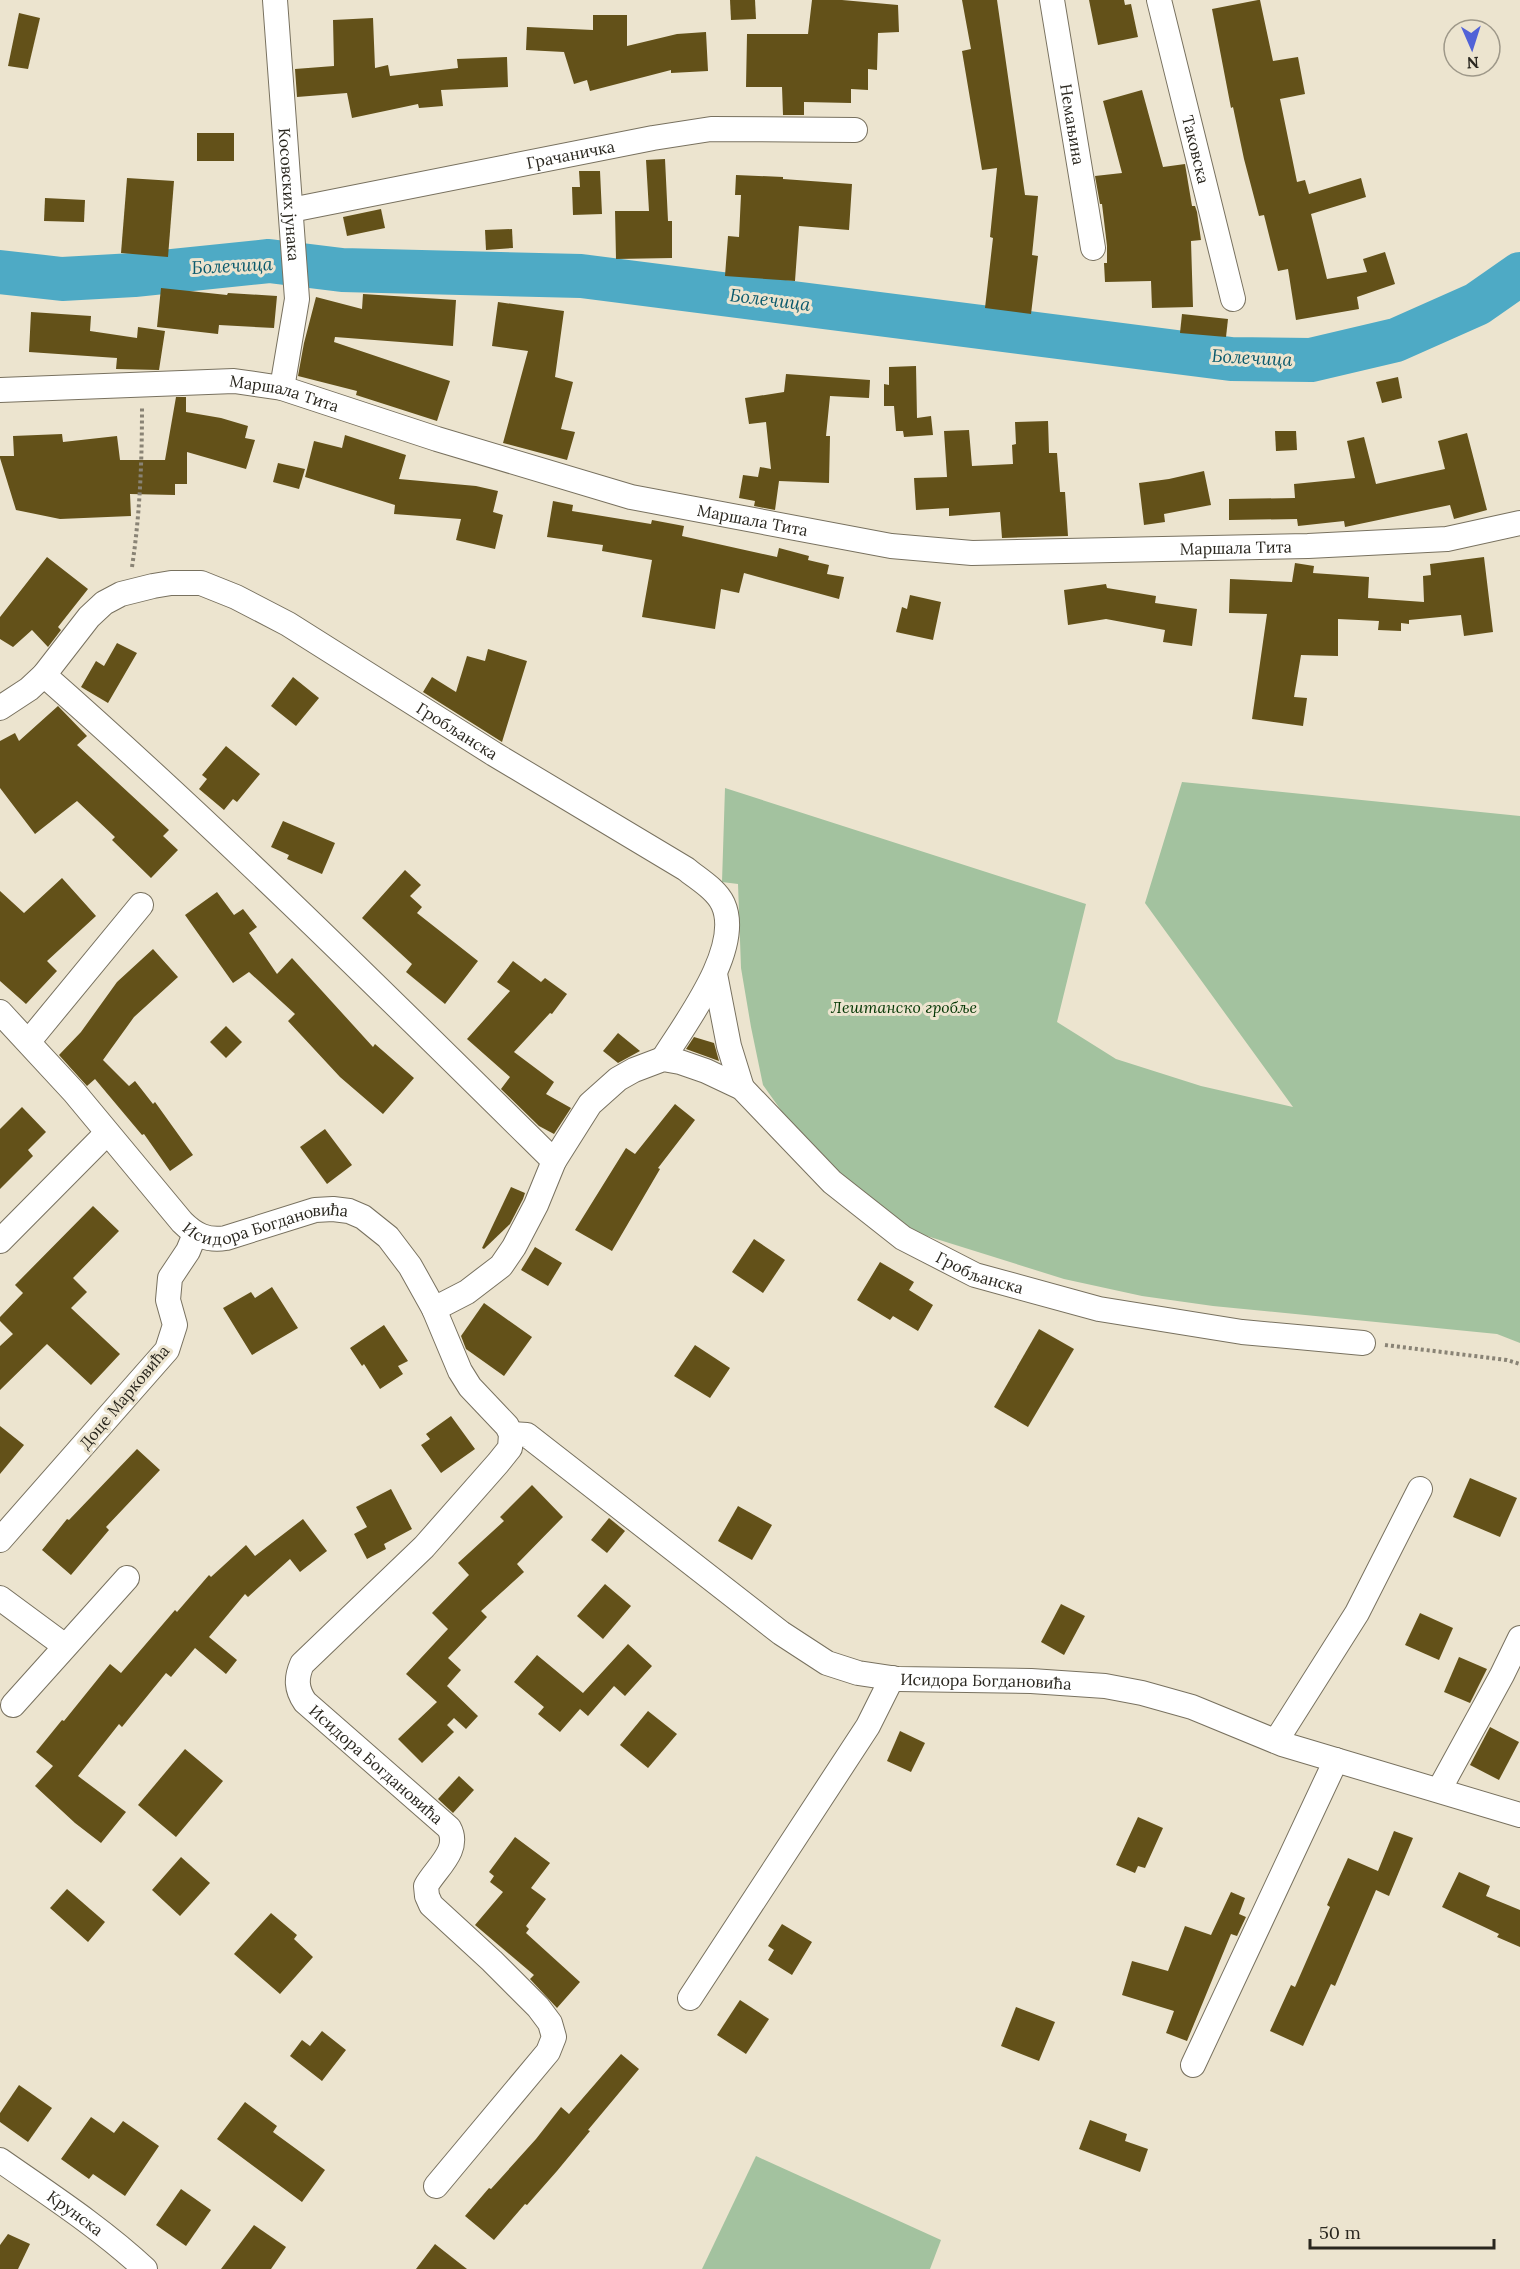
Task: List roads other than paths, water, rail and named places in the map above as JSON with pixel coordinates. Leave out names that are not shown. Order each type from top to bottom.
[{"type":"street","name":"Косовских јунака","points":[[275,0],[297,299],[282,388]]},
{"type":"street","name":"Немањина","points":[[1052,0],[1093,248]]},
{"type":"street","name":"Таковска","points":[[1159,0],[1233,299]]},
{"type":"street","name":"Грачаничка","points":[[291,210],[711,129],[855,130]]},
{"type":"street","name":"Маршала Тита","points":[[0,390],[234,381],[282,388],[437,439],[631,497],[891,546],[972,553],[1308,546],[1447,539],[1520,523]]},
{"type":"street","name":"Гробљанска","points":[[0,708],[44,675],[89,617],[104,603],[121,594],[171,583],[201,583],[236,597],[288,624],[495,754],[686,869],[708,886],[723,903],[726,943],[715,974],[663,1059],[706,1071],[742,1088],[832,1182],[903,1238],[975,1275],[1099,1309],[1242,1332],[1363,1343]]},
{"type":"street","points":[[44,675],[134,754],[347,957],[554,1161]]},
{"type":"street","points":[[29,1041],[141,905]]},
{"type":"street","points":[[715,974],[729,1046],[742,1088]]},
{"type":"street","name":"Исидора Богдановића","points":[[0,1012],[74,1092],[182,1222],[195,1234],[214,1239],[315,1210],[333,1209],[349,1211],[363,1217],[388,1237],[410,1266],[434,1309],[460,1371],[470,1387],[507,1425],[511,1434],[510,1448],[424,1547],[302,1664],[297,1675],[300,1694],[305,1702],[449,1828],[452,1833],[452,1845],[426,1886],[428,1902],[492,1960],[538,2007],[550,2023],[554,2037],[548,2052],[436,2186]]},
{"type":"street","points":[[434,1309],[466,1292],[501,1266],[514,1247],[536,1205],[554,1161],[590,1104],[618,1079],[645,1065],[663,1059]]},
{"type":"street","points":[[0,1241],[107,1133]]},
{"type":"street","name":"Доце Марковића","points":[[0,1540],[167,1350],[175,1325],[168,1300],[170,1278],[188,1251],[195,1234]]},
{"type":"street","name":"Исидора Богдановића","points":[[511,1434],[527,1435],[781,1633],[827,1663],[858,1673],[892,1678],[1031,1681],[1105,1686],[1142,1694],[1192,1707],[1276,1741],[1520,1815]]},
{"type":"street","points":[[1276,1741],[1357,1613],[1420,1489]]},
{"type":"street","points":[[13,1705],[127,1578]]},
{"type":"street","points":[[0,1598],[64,1647]]},
{"type":"street","points":[[1438,1790],[1520,1638]]},
{"type":"street","points":[[690,1998],[868,1726],[892,1678]]},
{"type":"street","points":[[1193,2065],[1336,1760]]},
{"type":"street","name":"Крунска","points":[[0,2160],[88,2221],[146,2269]]},
{"type":"waterway","name":"Болечица","points":[[0,272],[62,279],[134,275],[269,261],[342,270],[581,276],[1231,359],[1311,360],[1396,340],[1477,304],[1520,274]]},
{"type":"park label","name":"Лештанско гробље","points":[[904,1007]]}]
